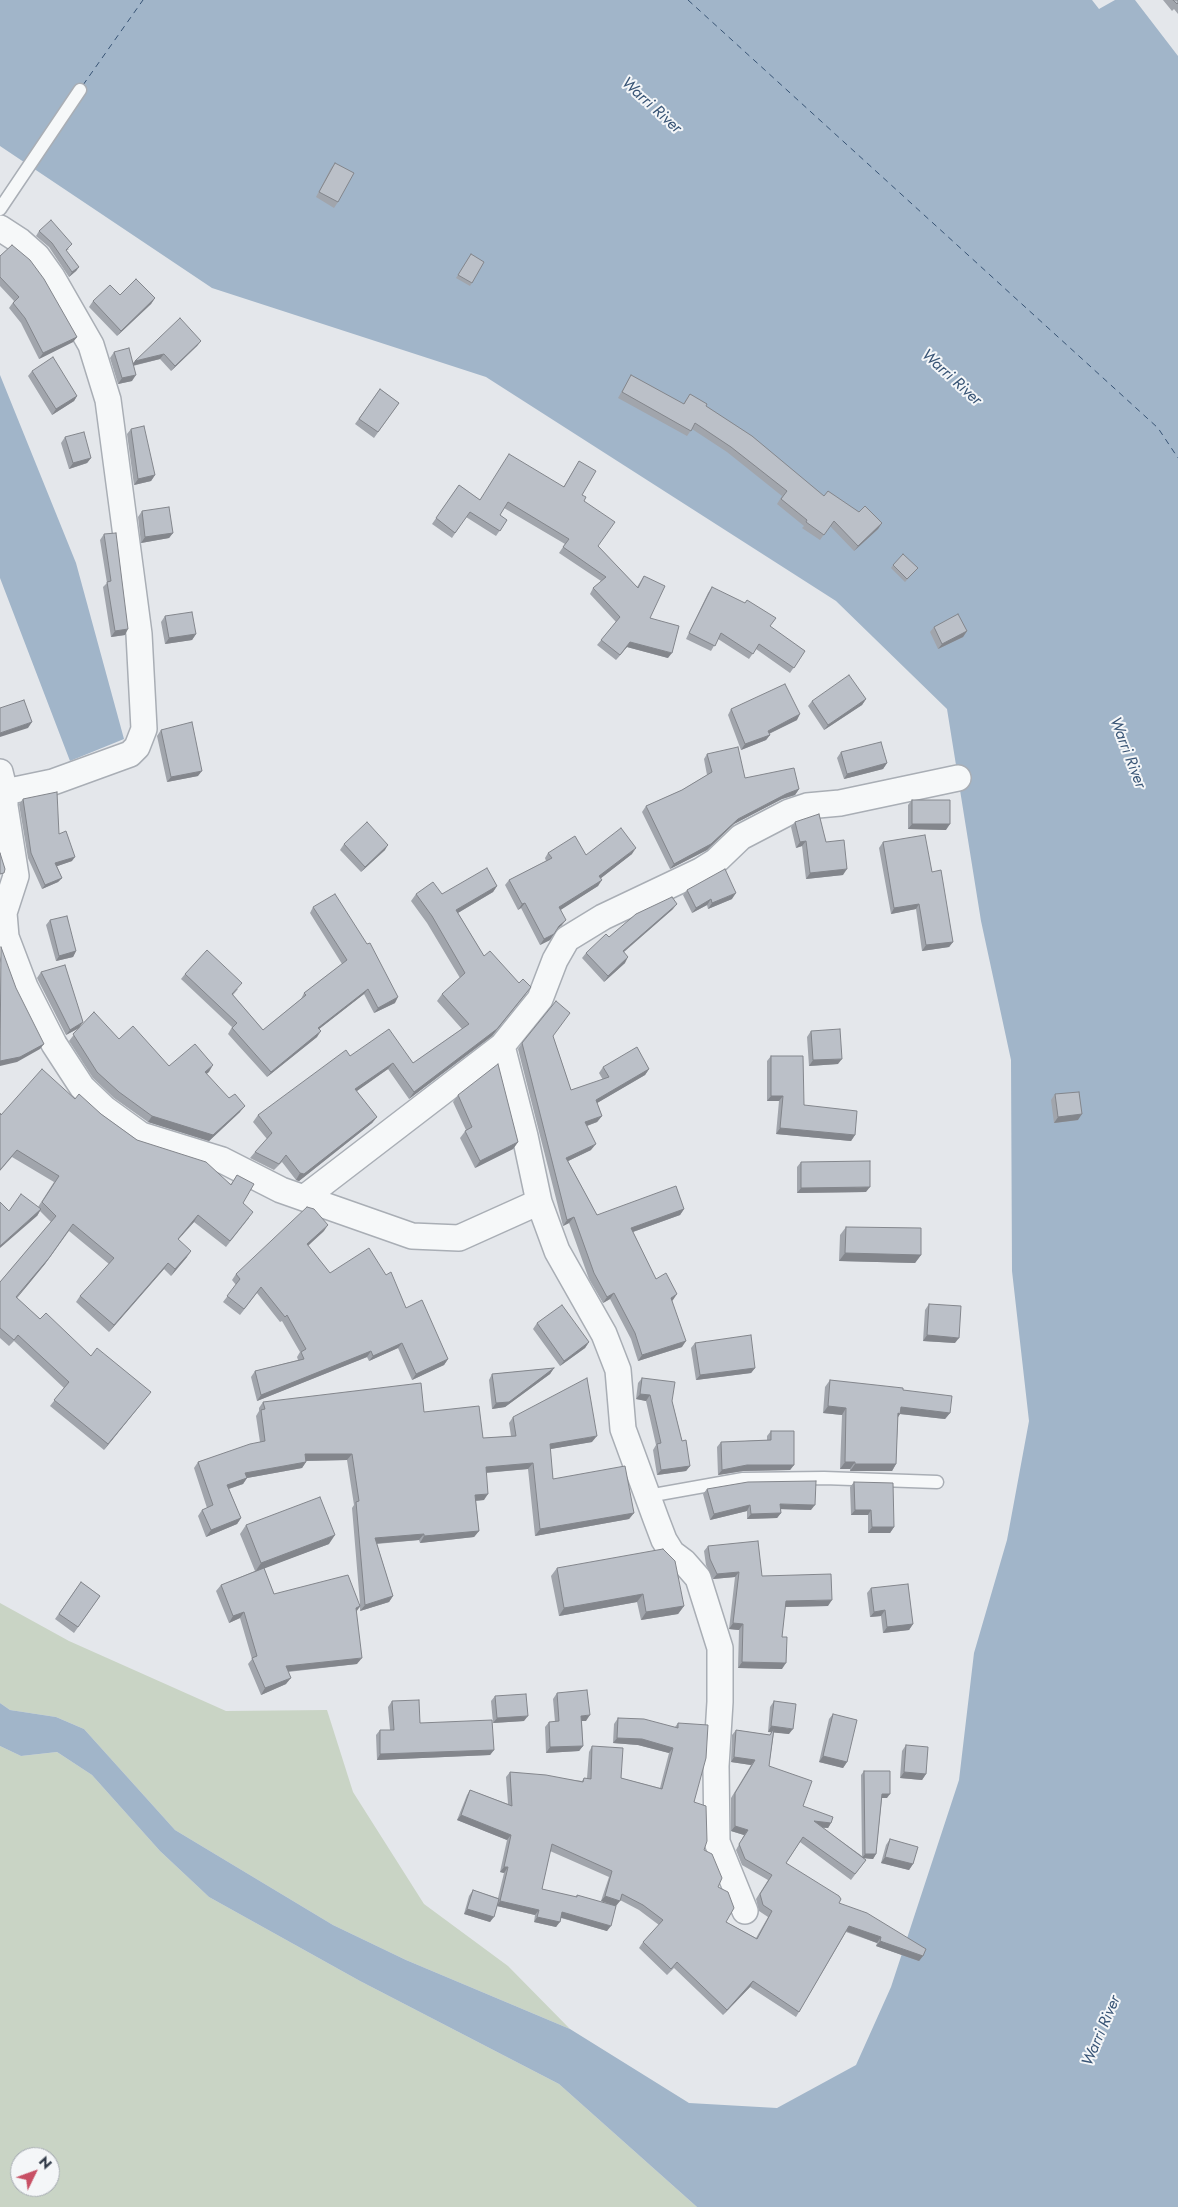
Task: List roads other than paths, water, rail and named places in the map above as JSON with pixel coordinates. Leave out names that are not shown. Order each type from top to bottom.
[{"type":"street","points":[[0,228],[20,241],[37,256],[52,277],[91,345],[105,391],[139,634],[144,729],[137,747],[130,754],[53,782],[3,782],[16,876],[4,913],[6,937],[25,987],[54,1044],[82,1087],[105,1109],[141,1135],[222,1160],[281,1190],[412,1236],[459,1238],[539,1202]]},
{"type":"street","points":[[304,1198],[502,1046],[540,999],[567,939],[603,917],[700,872],[716,861],[741,837],[790,812],[808,806],[840,803],[958,778]]},
{"type":"street","points":[[502,1046],[525,1136],[539,1202],[557,1250],[608,1343],[618,1370],[623,1428],[664,1540],[672,1553],[684,1562],[698,1578],[720,1648],[720,1702],[716,1766],[717,1842],[746,1911]]},
{"type":"lane","points":[[0,209],[80,90]]},
{"type":"lane","points":[[648,1496],[743,1479],[824,1478],[937,1482]]},
{"type":"water","name":"Warri River","points":[[0,0],[1092,0],[1099,9],[1115,0],[1135,0],[1178,56],[1178,2207],[697,2207],[559,2084],[360,1981],[209,1897],[160,1851],[92,1775],[57,1752],[21,1756],[0,1746],[0,1703],[10,1710],[56,1717],[84,1729],[175,1830],[333,1925],[406,1960],[570,2029],[689,2103],[777,2108],[856,2065],[891,1987],[959,1780],[974,1653],[1007,1540],[1029,1421],[1012,1271],[1011,1060],[981,921],[947,709],[836,601],[486,377],[212,288],[0,146]]},
{"type":"water","points":[[0,375],[76,563],[124,739],[70,761],[0,578]]}]
